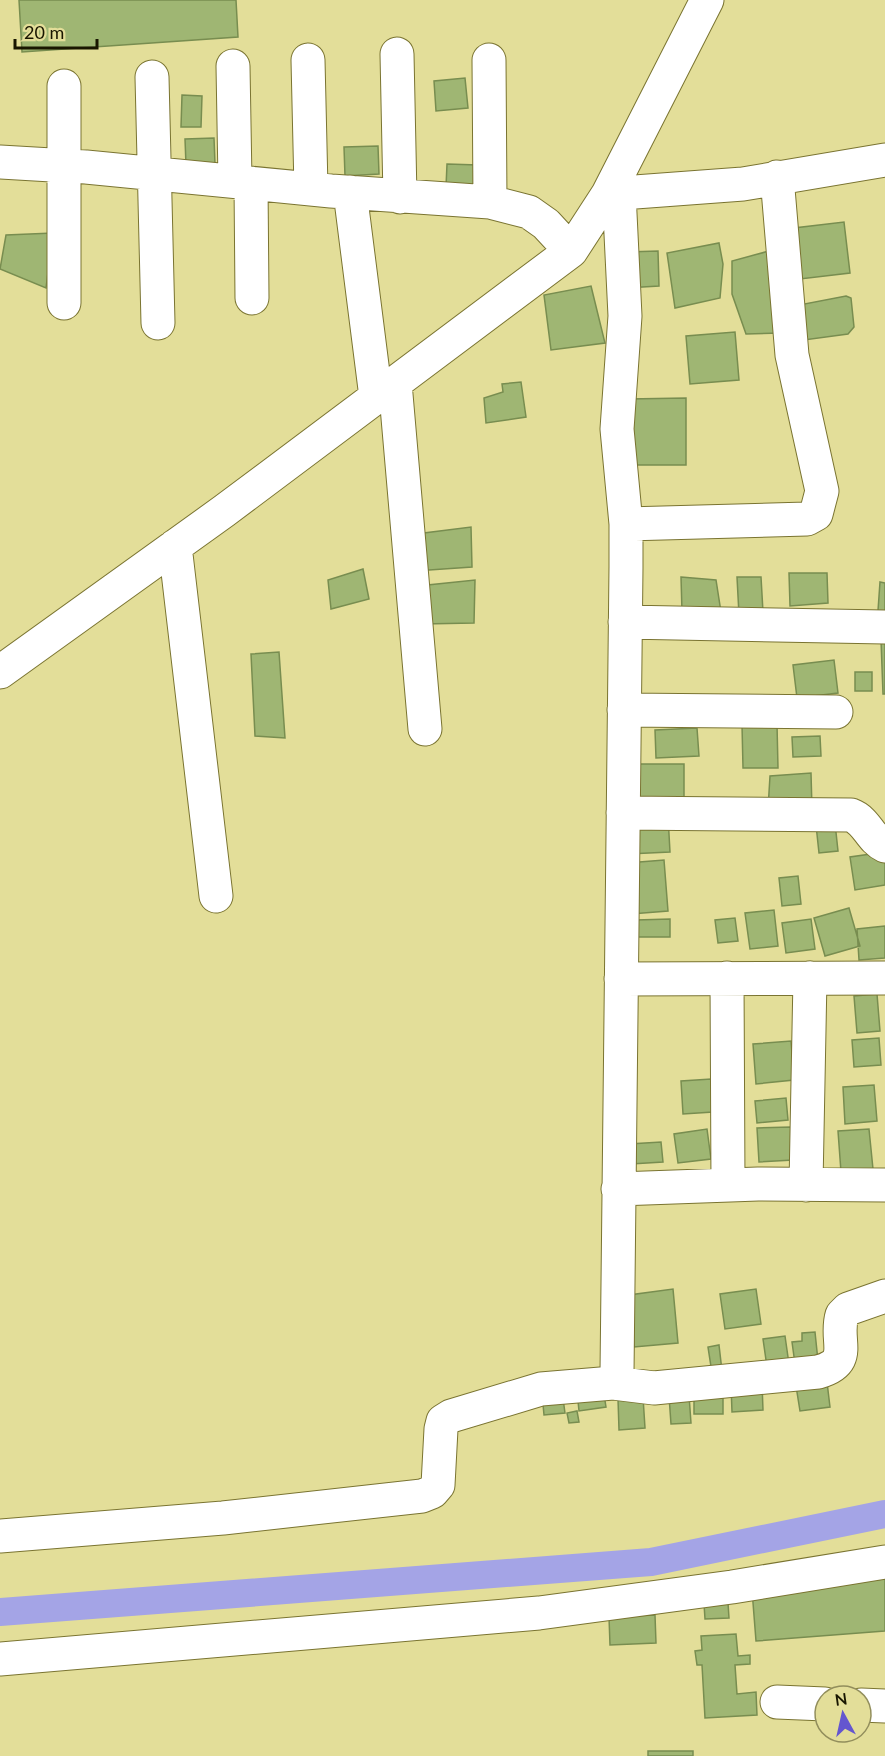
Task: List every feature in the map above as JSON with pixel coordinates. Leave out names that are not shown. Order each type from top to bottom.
[{"type":"street","points":[[0,672],[175,546],[572,251],[613,194],[707,0]]},
{"type":"street","points":[[397,54],[400,196]]},
{"type":"street","points":[[308,60],[311,189]]},
{"type":"street","points":[[489,60],[490,202]]},
{"type":"street","points":[[233,66],[252,298]]},
{"type":"street","points":[[152,77],[158,323]]},
{"type":"street","points":[[64,86],[64,303]]},
{"type":"street","points":[[613,194],[743,184],[885,160]]},
{"type":"street","points":[[0,162],[490,202],[529,212],[546,224],[572,251]]},
{"type":"street","points":[[626,524],[807,519],[816,514],[822,491],[792,355],[777,177]]},
{"type":"street","points":[[350,192],[386,390],[425,729]]},
{"type":"street","points":[[613,194],[625,316],[617,429],[626,524],[617,1373],[613,1383]]},
{"type":"street","points":[[175,546],[216,896]]},
{"type":"street","points":[[625,622],[885,627]]},
{"type":"street","points":[[624,710],[836,712]]},
{"type":"street","points":[[623,813],[851,815],[859,818],[875,841],[885,846]]},
{"type":"street","points":[[727,978],[728,1185]]},
{"type":"street","points":[[806,1185],[810,978]]},
{"type":"street","points":[[621,979],[885,978]]},
{"type":"street","points":[[618,1189],[728,1185],[885,1185]]},
{"type":"street","points":[[0,1536],[223,1518],[422,1496],[432,1492],[438,1485],[441,1429],[443,1421],[451,1416],[541,1389],[613,1383],[654,1388],[831,1369],[839,1363],[842,1315],[848,1309],[885,1296]]},
{"type":"street","points":[[0,1659],[539,1612],[732,1587],[885,1562]]},
{"type":"street","points":[[777,1702],[813,1704]]},
{"type":"building","points":[[19,0],[236,0],[238,37],[22,52]]},
{"type":"building","points":[[465,78],[468,108],[436,111],[434,81]]},
{"type":"building","points":[[182,95],[202,96],[201,127],[181,127]]},
{"type":"building","points":[[214,138],[215,164],[186,165],[185,139]]},
{"type":"building","points":[[378,146],[379,174],[345,176],[344,147]]},
{"type":"building","points":[[447,164],[478,165],[478,187],[446,187]]},
{"type":"building","points":[[844,222],[850,273],[800,279],[794,228]]},
{"type":"building","points":[[53,233],[46,288],[0,269],[6,235]]},
{"type":"building","points":[[719,243],[723,264],[720,298],[675,308],[667,253]]},
{"type":"building","points":[[658,251],[659,286],[626,288],[626,252]]},
{"type":"building","points":[[769,251],[781,333],[746,334],[732,294],[732,261]]},
{"type":"building","points":[[591,286],[605,343],[551,350],[544,295]]},
{"type":"building","points":[[846,296],[851,298],[854,327],[848,334],[804,340],[799,305]]},
{"type":"building","points":[[735,332],[739,380],[690,384],[686,336]]},
{"type":"building","points":[[521,382],[526,417],[486,423],[484,398],[503,392],[502,384]]},
{"type":"building","points":[[686,398],[686,465],[629,465],[628,399]]},
{"type":"building","points":[[471,527],[472,567],[415,571],[416,534]]},
{"type":"building","points":[[363,569],[369,599],[331,609],[328,580]]},
{"type":"building","points":[[789,573],[827,573],[828,603],[790,606]]},
{"type":"building","points":[[681,577],[716,580],[721,612],[682,612]]},
{"type":"building","points":[[737,577],[761,577],[763,612],[739,615]]},
{"type":"building","points":[[475,580],[474,623],[422,624],[418,586]]},
{"type":"building","points":[[880,582],[885,583],[885,625],[877,625]]},
{"type":"building","points":[[881,640],[885,640],[885,694],[883,694]]},
{"type":"building","points":[[279,652],[285,738],[255,736],[251,654]]},
{"type":"building","points":[[834,660],[838,693],[797,698],[793,665]]},
{"type":"building","points":[[855,672],[872,672],[872,691],[855,691]]},
{"type":"building","points":[[777,724],[778,768],[743,768],[742,725]]},
{"type":"building","points":[[697,728],[699,756],[656,758],[655,730]]},
{"type":"building","points":[[820,736],[821,756],[793,757],[792,737]]},
{"type":"building","points":[[630,764],[684,764],[684,806],[631,807]]},
{"type":"building","points":[[811,773],[812,809],[768,809],[770,776]]},
{"type":"building","points":[[668,816],[670,852],[628,854],[627,818]]},
{"type":"building","points":[[835,823],[838,851],[819,853],[816,825]]},
{"type":"building","points":[[885,852],[885,885],[855,890],[850,857]]},
{"type":"building","points":[[664,860],[668,911],[631,914],[627,863]]},
{"type":"building","points":[[798,876],[801,904],[782,906],[779,878]]},
{"type":"building","points":[[849,908],[860,946],[825,956],[814,918]]},
{"type":"building","points":[[774,910],[778,946],[750,949],[745,913]]},
{"type":"building","points":[[735,918],[738,941],[718,943],[715,920]]},
{"type":"building","points":[[670,919],[670,937],[637,937],[636,920]]},
{"type":"building","points":[[811,919],[815,949],[786,953],[782,923]]},
{"type":"building","points":[[885,926],[885,958],[859,960],[857,929]]},
{"type":"building","points":[[877,994],[880,1031],[857,1033],[854,996]]},
{"type":"building","points":[[879,1038],[881,1065],[854,1067],[852,1040]]},
{"type":"building","points":[[791,1041],[794,1080],[756,1084],[753,1044]]},
{"type":"building","points":[[711,1079],[713,1112],[683,1114],[681,1081]]},
{"type":"building","points":[[874,1085],[877,1121],[845,1124],[843,1087]]},
{"type":"building","points":[[786,1098],[788,1120],[757,1123],[755,1101]]},
{"type":"building","points":[[791,1127],[793,1160],[759,1162],[757,1128]]},
{"type":"building","points":[[707,1129],[711,1159],[678,1163],[674,1134]]},
{"type":"building","points":[[869,1129],[873,1169],[841,1172],[838,1131]]},
{"type":"building","points":[[661,1142],[663,1162],[631,1164],[629,1144]]},
{"type":"building","points":[[673,1289],[678,1343],[634,1347],[629,1295]]},
{"type":"building","points":[[756,1289],[761,1324],[725,1329],[720,1294]]},
{"type":"building","points":[[815,1332],[818,1361],[795,1364],[792,1342],[802,1341],[802,1333]]},
{"type":"building","points":[[785,1336],[789,1364],[767,1367],[763,1339]]},
{"type":"building","points":[[719,1345],[722,1371],[712,1373],[708,1347]]},
{"type":"building","points":[[827,1382],[830,1407],[800,1411],[796,1386]]},
{"type":"building","points":[[723,1383],[723,1414],[694,1414],[694,1384]]},
{"type":"building","points":[[762,1383],[763,1410],[732,1412],[731,1385]]},
{"type":"building","points":[[603,1388],[606,1407],[579,1411],[577,1391]]},
{"type":"building","points":[[562,1391],[565,1413],[544,1415],[542,1394]]},
{"type":"building","points":[[689,1395],[691,1423],[671,1424],[669,1396]]},
{"type":"building","points":[[643,1397],[645,1428],[619,1430],[618,1399]]},
{"type":"building","points":[[577,1411],[579,1422],[569,1423],[567,1413]]},
{"type":"building","points":[[885,1579],[885,1631],[756,1641],[752,1590]]},
{"type":"building","points":[[728,1603],[729,1618],[705,1619],[704,1604]]},
{"type":"building","points":[[655,1615],[656,1643],[610,1645],[609,1617]]},
{"type":"building","points":[[736,1634],[738,1656],[750,1655],[750,1664],[735,1665],[737,1694],[756,1692],[757,1715],[705,1718],[702,1665],[697,1665],[695,1651],[702,1650],[701,1636]]},
{"type":"building","points":[[648,1751],[693,1751],[693,1756],[648,1756]]},
{"type":"waterway","points":[[0,1612],[651,1562],[885,1514]]}]
